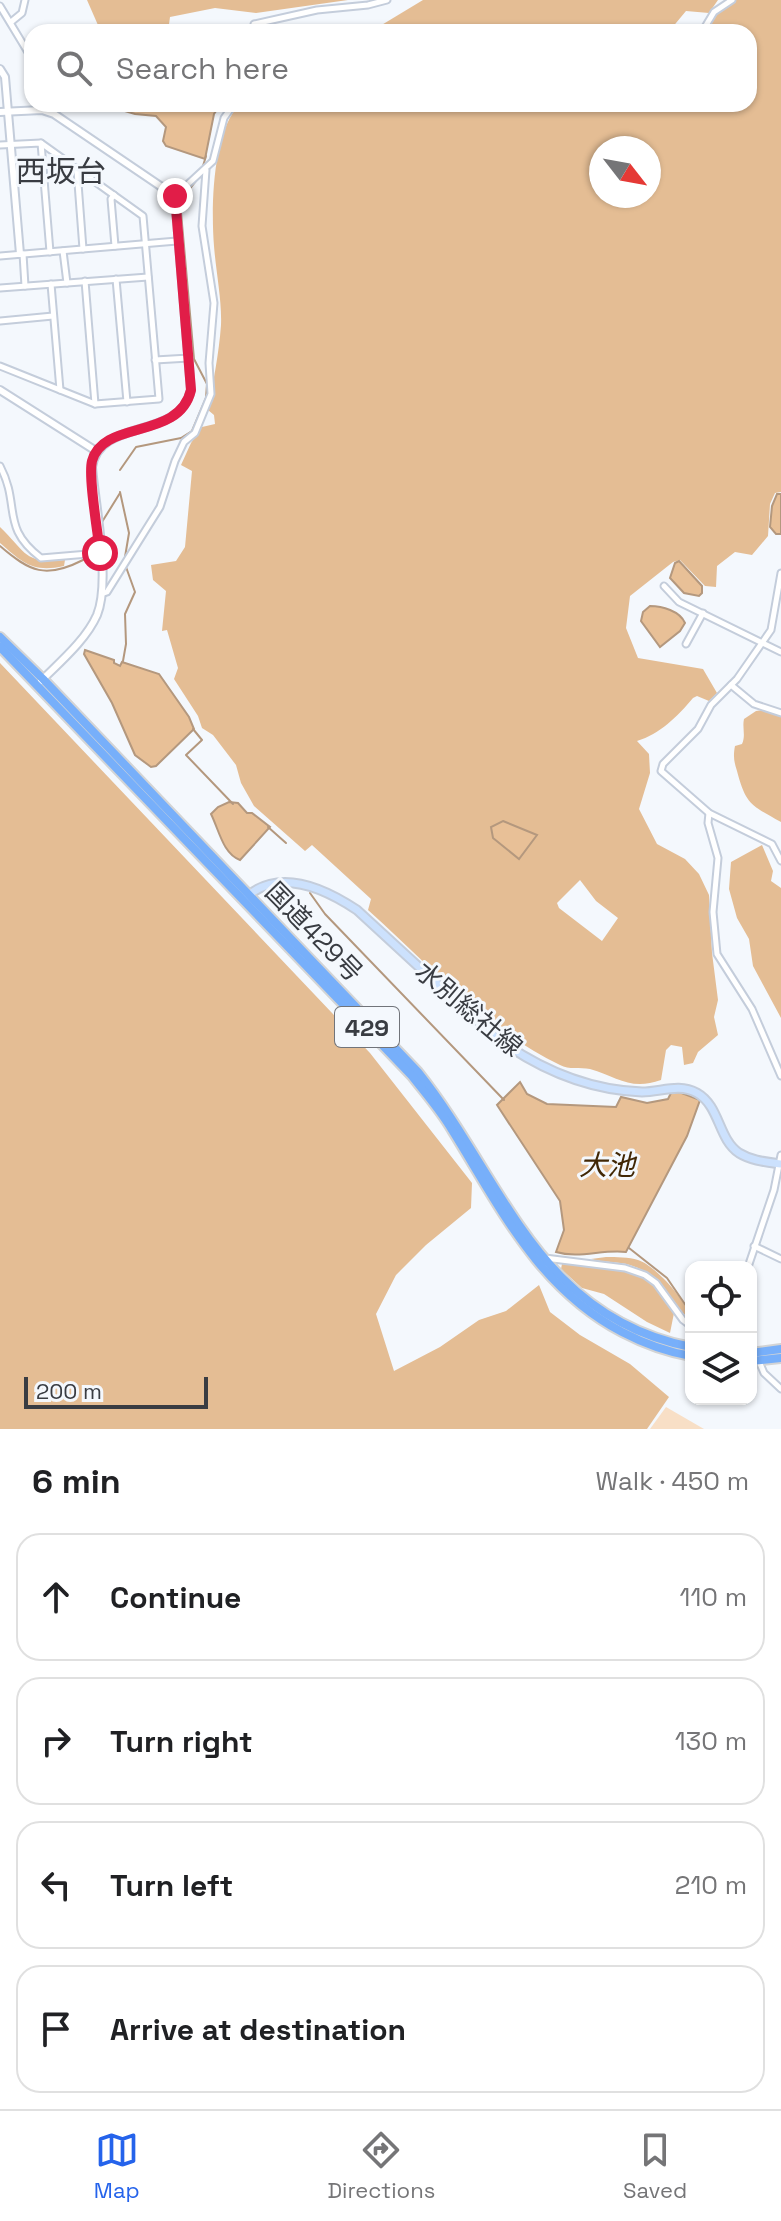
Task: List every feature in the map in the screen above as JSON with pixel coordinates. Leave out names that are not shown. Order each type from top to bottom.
[{"type":"highway","name":"国道429号","points":[[0,637],[412,1076],[450,1126],[513,1230],[569,1296],[603,1321],[657,1347],[685,1354]]},
{"type":"highway","name":"国道429号","points":[[0,647],[40,682]]},
{"type":"highway","name":"国道429号","points":[[540,1261],[607,1315],[648,1335],[685,1345]]},
{"type":"highway","points":[[757,1355],[781,1349]]},
{"type":"highway","points":[[757,1356],[781,1358]]},
{"type":"main road","name":"水別総社線","points":[[246,896],[259,886],[282,882],[338,897],[357,910],[494,1036],[522,1056],[559,1074],[604,1087],[646,1092],[669,1088],[695,1092],[708,1102],[734,1149],[748,1158],[780,1164]]},
{"type":"street","points":[[11,22],[22,13],[25,0]]},
{"type":"street","points":[[254,24],[317,10],[387,0]]},
{"type":"street","points":[[707,24],[714,12],[732,0]]},
{"type":"street","points":[[0,6],[24,45]]},
{"type":"street","points":[[0,69],[5,77],[4,112],[25,286]]},
{"type":"street","points":[[4,112],[24,109]]},
{"type":"street","points":[[51,112],[175,196]]},
{"type":"street","points":[[175,196],[213,161],[228,112]]},
{"type":"street","points":[[41,143],[50,252]]},
{"type":"street","points":[[0,145],[41,143],[143,216],[159,399],[95,404],[0,366]]},
{"type":"street","points":[[77,170],[83,249]]},
{"type":"street","points":[[104,593],[160,507],[175,461],[184,442],[195,433],[211,394],[209,363],[214,303],[202,226],[206,170]]},
{"type":"street","points":[[114,195],[111,199],[115,246]]},
{"type":"street","points":[[40,682],[88,629],[96,617],[104,593],[92,467],[96,451],[109,440],[171,419],[183,409],[191,390],[175,196]]},
{"type":"street","points":[[0,256],[177,241]]},
{"type":"street","points":[[63,251],[67,283]]},
{"type":"street","points":[[0,288],[148,277]]},
{"type":"street","points":[[116,279],[127,402]]},
{"type":"street","points":[[85,281],[95,404]]},
{"type":"street","points":[[51,284],[60,390]]},
{"type":"street","points":[[0,321],[53,316]]},
{"type":"street","points":[[155,360],[189,358]]},
{"type":"street","points":[[0,390],[96,451]]},
{"type":"street","points":[[0,466],[5,478],[9,529],[13,536],[41,558],[100,553]]},
{"type":"street","points":[[781,573],[771,630],[731,685],[711,705],[698,729],[661,768],[663,775],[709,813],[772,844],[781,861]]},
{"type":"street","points":[[664,586],[679,602],[781,652]]},
{"type":"street","points":[[686,644],[703,613]]},
{"type":"street","points":[[731,685],[754,704],[781,713]]},
{"type":"street","points":[[709,813],[708,823],[718,858],[713,912],[717,954],[752,1009],[781,1076]]},
{"type":"street","points":[[750,1261],[781,1155]]},
{"type":"street","points":[[754,1246],[781,1259]]},
{"type":"street","points":[[540,1261],[549,1256],[625,1268],[645,1275],[656,1283],[685,1322]]},
{"type":"street","points":[[757,1361],[768,1378],[781,1389]]},
{"type":"shaded area","points":[[87,0],[348,0],[256,13],[215,8],[170,17],[169,24],[98,24]]},
{"type":"shaded area","points":[[423,0],[718,0],[709,13],[686,11],[675,24],[383,24]]},
{"type":"shaded area","points":[[736,0],[781,0],[781,492],[775,493],[770,504],[768,536],[752,555],[735,552],[717,566],[716,587],[705,586],[680,560],[673,562],[630,596],[626,628],[638,658],[703,669],[717,693],[709,701],[697,696],[693,698],[668,724],[637,741],[649,754],[650,773],[639,809],[657,844],[685,859],[699,874],[709,895],[718,1000],[714,1017],[718,1035],[698,1052],[693,1063],[684,1065],[682,1047],[671,1045],[666,1050],[661,1080],[641,1084],[624,1082],[590,1069],[563,1067],[533,1051],[483,1015],[368,910],[371,899],[312,845],[305,851],[254,806],[241,783],[236,765],[213,735],[202,728],[198,716],[174,679],[178,668],[167,630],[162,631],[166,591],[153,580],[151,565],[176,561],[185,547],[192,471],[181,465],[202,427],[215,424],[214,415],[208,410],[221,325],[213,230],[214,192],[215,171],[224,132],[234,112],[757,112],[757,24],[709,24],[715,13]],"holes":[[[580,880],[596,901],[618,918],[602,941],[559,908],[557,903]]]},
{"type":"shaded area","points":[[0,527],[27,555],[41,560],[65,560],[64,566],[44,568],[22,561],[0,543]]},
{"type":"shaded area","points":[[0,663],[370,1053],[472,1183],[471,1208],[396,1275],[376,1314],[394,1371],[440,1347],[479,1320],[506,1311],[539,1285],[550,1312],[580,1335],[630,1364],[669,1397],[647,1429],[0,1429]]},
{"type":"shaded area","points":[[763,710],[781,716],[781,822],[747,798],[735,762],[735,746],[743,741],[744,719]]},
{"type":"shaded area","points":[[762,845],[773,871],[771,881],[781,888],[781,1018],[753,966],[749,939],[737,918],[729,889],[731,862]]},
{"type":"shaded area","points":[[622,1257],[645,1263],[678,1296],[685,1305],[685,1314],[657,1281],[640,1269],[591,1259]]},
{"type":"shaded area","points":[[562,1264],[611,1268],[646,1280],[658,1290],[674,1313],[670,1333],[604,1294],[582,1288],[561,1269]]},
{"type":"shaded area","points":[[666,1407],[704,1429],[650,1429]]},
{"type":"water","points":[[128,112],[215,112],[205,159],[166,146],[163,141],[166,127],[156,116]]},
{"type":"water","points":[[777,494],[781,494],[781,534],[776,534],[770,527],[772,506]]},
{"type":"water","points":[[679,561],[702,586],[699,596],[684,593],[670,578],[675,563]]},
{"type":"water","points":[[650,606],[670,610],[685,623],[660,647],[641,621],[643,612]]},
{"type":"water","points":[[85,650],[114,660],[120,666],[122,662],[159,674],[189,717],[194,729],[156,766],[151,767],[135,755],[112,703],[84,654]]},
{"type":"water","points":[[229,802],[238,803],[247,813],[252,813],[270,827],[240,860],[225,847],[211,814]]},
{"type":"water","points":[[503,821],[537,835],[519,859],[493,838],[491,827]]},
{"type":"water","name":"大池","points":[[520,1082],[527,1094],[547,1104],[616,1107],[621,1097],[647,1103],[668,1099],[671,1093],[679,1092],[700,1100],[687,1136],[626,1252],[573,1255],[556,1252],[564,1230],[560,1201],[497,1105]]},
{"type":"waterway","points":[[203,166],[206,156]]},
{"type":"waterway","points":[[120,470],[136,447],[181,438],[192,431],[206,398],[207,384],[194,359],[180,201],[196,181]]},
{"type":"waterway","points":[[120,492],[129,533],[125,557]]},
{"type":"waterway","points":[[102,522],[120,493]]},
{"type":"waterway","points":[[0,546],[20,562],[39,570],[59,569],[83,560]]},
{"type":"waterway","points":[[123,661],[125,614],[135,592],[126,567]]},
{"type":"waterway","points":[[193,729],[202,740],[186,755],[233,804]]},
{"type":"waterway","points":[[268,827],[286,843]]},
{"type":"waterway","points":[[310,893],[325,914],[504,1100]]},
{"type":"waterway","points":[[629,1248],[667,1278],[685,1304]]},
{"type":"district","name":"西坂台","points":[[61,171]]},
{"type":"route","points":[[100,553],[92,467],[96,451],[109,440],[178,415],[190,397],[175,196]]}]
